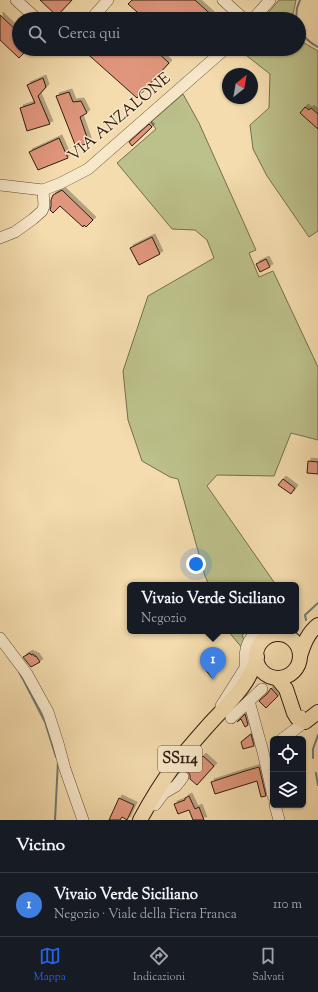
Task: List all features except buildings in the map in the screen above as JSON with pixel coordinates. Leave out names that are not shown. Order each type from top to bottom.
[{"type":"main road","points":[[299,630],[318,615]]},
{"type":"main road","points":[[298,714],[293,694],[293,686],[298,662],[303,645],[308,635],[318,624]]},
{"type":"main road","points":[[280,635],[284,634]]},
{"type":"main road","points":[[273,635],[280,635],[287,636],[295,642],[299,648],[298,662],[293,673],[266,680],[253,686],[229,704],[248,680],[257,657],[258,647],[264,640],[273,635]]},
{"type":"main road","points":[[257,657],[258,664],[262,670],[268,675],[276,678],[286,689],[298,714]]},
{"type":"main road","name":"SS114","points":[[140,820],[166,777],[180,758],[229,704]]},
{"type":"main road","points":[[298,714],[318,712]]},
{"type":"street","points":[[16,0],[29,12]]},
{"type":"street","points":[[97,12],[108,0]]},
{"type":"street","points":[[223,0],[236,12]]},
{"type":"street","points":[[259,12],[270,0]]},
{"type":"street","name":"VIA ANZALONE","points":[[0,185],[43,190],[62,183],[88,169],[217,56]]},
{"type":"street","points":[[0,238],[16,232],[42,211],[44,206],[43,190]]},
{"type":"street","points":[[213,720],[245,668],[246,647],[255,634]]},
{"type":"street","points":[[0,638],[28,674],[48,712],[83,820]]},
{"type":"street","points":[[231,718],[262,689]]},
{"type":"street","points":[[250,700],[270,783]]},
{"type":"street","points":[[284,736],[298,714]]},
{"type":"street","points":[[263,752],[270,747]]},
{"type":"street","points":[[149,805],[155,805],[164,792],[176,786],[183,777]]},
{"type":"street","points":[[276,808],[279,820]]},
{"type":"green space","points":[[279,0],[296,0],[293,12],[269,12]]},
{"type":"green space","points":[[306,44],[318,51],[318,231],[309,237],[267,176],[253,149],[250,125],[269,108],[270,74],[247,56],[306,56]]},
{"type":"green space","points":[[183,94],[199,123],[256,250],[249,253],[259,277],[273,271],[318,367],[318,440],[291,433],[274,476],[217,475],[207,486],[274,582],[208,582],[178,479],[170,477],[142,461],[128,420],[123,371],[148,296],[214,258],[207,240],[195,230],[172,229],[117,163],[156,129],[151,122]]},
{"type":"green space","points":[[230,634],[244,634],[242,635],[245,643],[243,649]]},
{"type":"waterway","points":[[297,12],[300,0]]},
{"type":"waterway","points":[[306,38],[312,44],[318,47]]},
{"type":"waterway","points":[[306,620],[305,615],[318,603]]},
{"type":"waterway","points":[[19,672],[45,722],[56,757]]},
{"type":"waterway","points":[[313,758],[313,749],[318,735]]},
{"type":"waterway","points":[[55,820],[58,761]]},
{"type":"waterway","points":[[316,773],[318,785]]},
{"type":"place","name":"Vivaio Verde Siciliano","points":[[213,680]]}]
